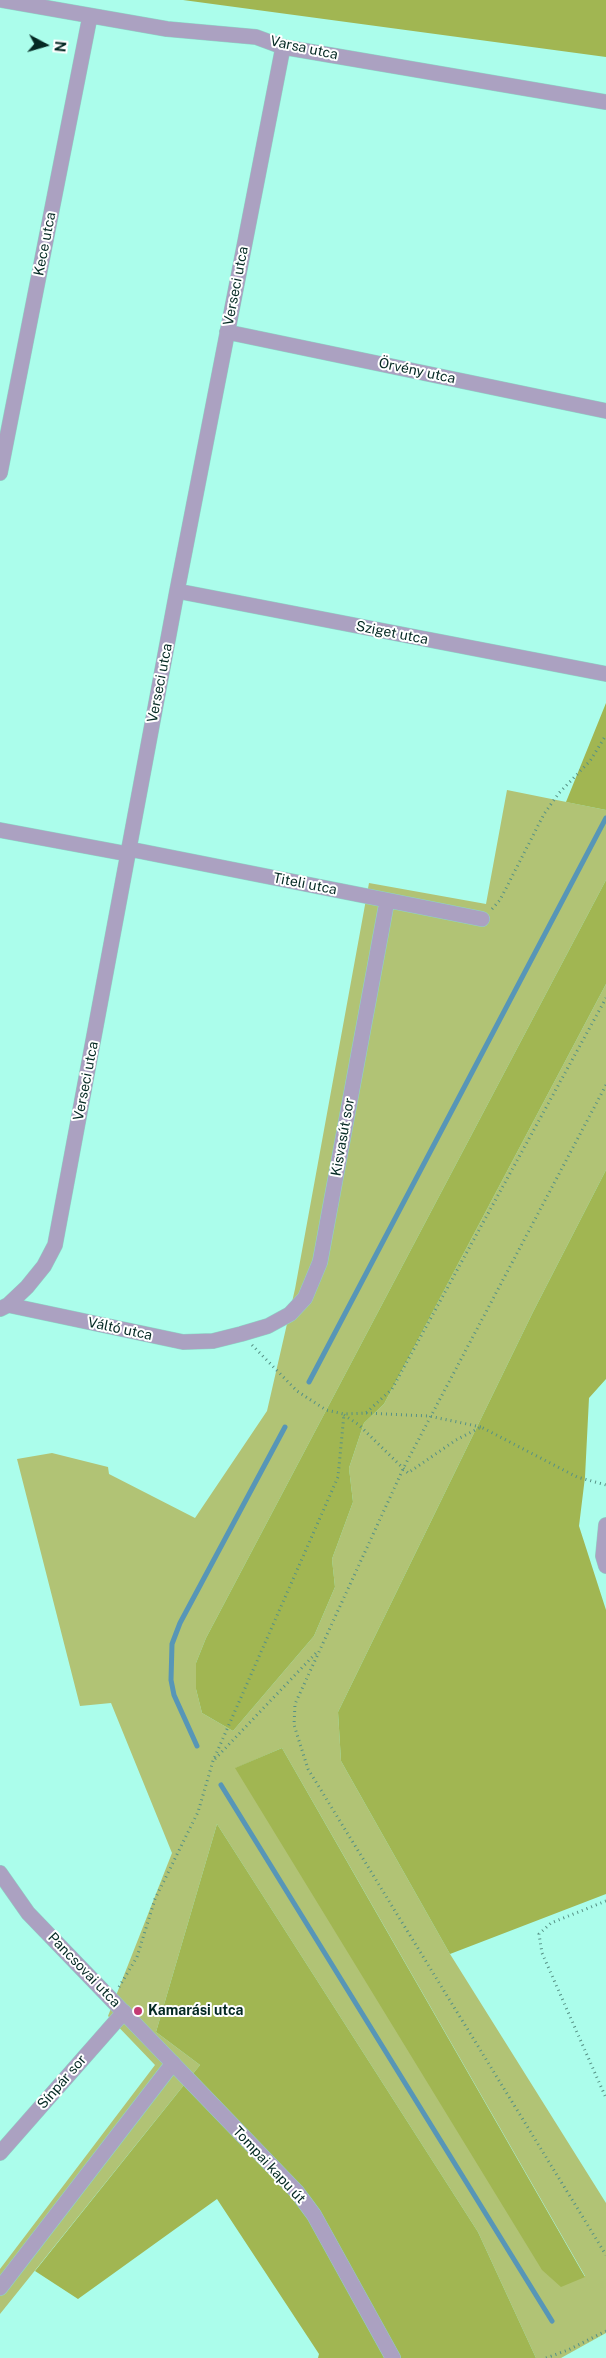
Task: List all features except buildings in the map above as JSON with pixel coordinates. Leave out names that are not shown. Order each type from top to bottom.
[{"type":"street","name":"Varsa utca","points":[[2,0],[166,29],[256,37],[283,47],[606,102]]},
{"type":"street","name":"Kece utca","points":[[0,473],[90,16]]},
{"type":"street","name":"Verseci utca","points":[[4,1307],[27,1287],[44,1266],[55,1246],[177,591],[283,47]]},
{"type":"street","name":"Örvény utca","points":[[227,332],[606,411]]},
{"type":"street","name":"Sziget utca","points":[[177,591],[606,674]]},
{"type":"street","name":"Titeli utca","points":[[0,830],[128,851],[482,919]]},
{"type":"street","name":"Kisvasút sor","points":[[241,1334],[268,1326],[290,1314],[305,1298],[320,1262],[387,901]]},
{"type":"street","name":"Váltó utca","points":[[4,1307],[183,1342],[212,1341],[241,1334]]},
{"type":"street","points":[[606,1525],[603,1556],[606,1566]]},
{"type":"street","name":"Pancsovai utca","points":[[0,1873],[28,1913],[173,2063]]},
{"type":"street","name":"Sínpár sor","points":[[0,2152],[124,2012]]},
{"type":"street","points":[[0,2288],[173,2063]]},
{"type":"street","name":"Tompai kapu út","points":[[173,2063],[297,2192],[314,2216],[393,2358]]},
{"type":"path","points":[[482,919],[500,900],[544,814],[559,793],[590,761],[606,735]]},
{"type":"path","points":[[366,1413],[392,1389],[606,998]]},
{"type":"path","points":[[606,1085],[429,1416],[404,1467],[318,1650],[295,1704],[294,1726],[308,1769],[606,2255]]},
{"type":"path","points":[[241,1334],[297,1391],[326,1410],[344,1414],[366,1413],[429,1416],[481,1427],[577,1477],[606,1485]]},
{"type":"path","points":[[344,1414],[360,1425],[408,1472],[456,1440],[481,1427]]},
{"type":"path","points":[[112,1999],[137,1957],[155,1899],[198,1812],[213,1761],[338,1477],[344,1414]]},
{"type":"path","points":[[213,1761],[318,1650]]},
{"type":"path","points":[[606,1901],[551,1923],[539,1934],[542,1953],[606,2098]]},
{"type":"path","points":[[546,2358],[568,2350],[606,2331]]},
{"type":"green space","points":[[183,0],[606,0],[606,57]]},
{"type":"green space","points":[[606,703],[606,810],[566,802]]},
{"type":"green space","points":[[507,790],[606,810],[606,880],[206,1638],[196,1663],[196,1689],[202,1713],[233,1731],[314,1636],[335,1587],[332,1559],[353,1502],[349,1468],[364,1423],[384,1404],[606,984],[606,1170],[533,1312],[338,1712],[341,1761],[450,1954],[606,2203],[606,2333],[561,2358],[536,2358],[478,2232],[217,1824],[156,2032],[200,2065],[0,2314],[0,2269],[155,2065],[108,2016],[172,1853],[111,1703],[80,1706],[17,1459],[52,1453],[108,1467],[109,1474],[195,1518],[267,1411],[295,1289],[369,883],[486,904]],"holes":[[[282,1748],[585,2277],[236,1768]]]},
{"type":"green space","points":[[606,880],[606,984],[384,1404],[364,1423],[349,1468],[353,1502],[332,1559],[335,1587],[314,1636],[233,1731],[202,1713],[196,1689],[196,1663],[206,1638]]},
{"type":"green space","points":[[606,1170],[606,1379],[589,1398],[585,1477],[579,1526],[606,1610],[606,1894],[450,1954],[341,1761],[338,1712],[533,1312]]},
{"type":"green space","points":[[282,1748],[585,2277],[561,2287],[542,2270],[235,1768]]},
{"type":"green space","points":[[217,1824],[478,2232],[536,2358],[318,2358],[319,2354],[217,2199],[78,2299],[35,2271],[200,2065],[156,2032]]},
{"type":"waterway","points":[[309,1382],[606,818]]},
{"type":"waterway","points":[[197,1746],[174,1695],[171,1680],[172,1644],[180,1623],[285,1427]]},
{"type":"waterway","points":[[221,1785],[552,2321]]},
{"type":"place","name":"Kamarási utca","points":[[138,2011]]}]
